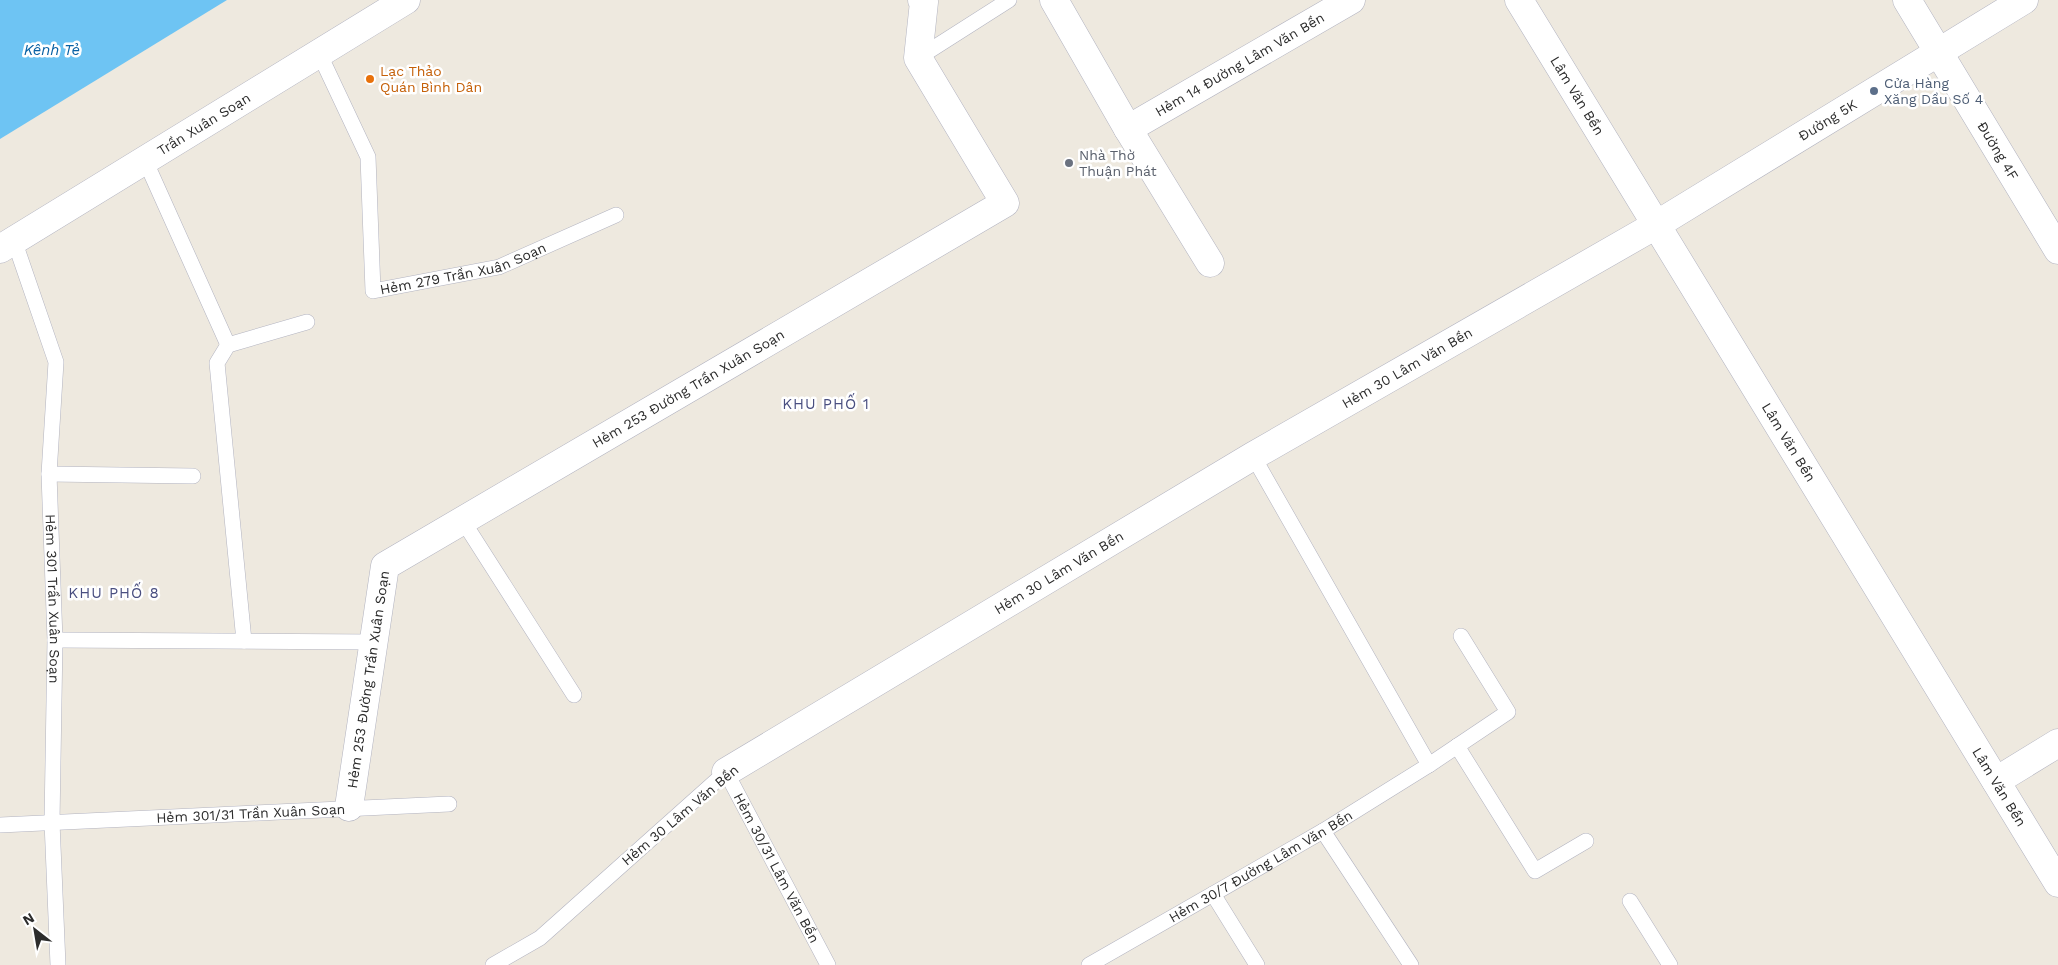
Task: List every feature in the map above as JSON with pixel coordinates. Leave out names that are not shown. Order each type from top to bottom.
[{"type":"street","name":"Trần Xuân Soạn","points":[[7,244],[406,0]]},
{"type":"street","points":[[918,58],[924,2],[922,0]]},
{"type":"street","points":[[1054,0],[1128,129],[1210,263]]},
{"type":"street","name":"Hẻm 14 Đường Lâm Văn Bền","points":[[1128,129],[1351,0]]},
{"type":"street","name":"Lâm Văn Bền","points":[[1519,0],[2058,883]]},
{"type":"street","name":"Đường 4F","points":[[1907,0],[2058,250]]},
{"type":"street","name":"Đường 5K","points":[[1656,225],[2024,0]]},
{"type":"street","name":"Hẻm 253 Đường Trần Xuân Soạn","points":[[349,808],[385,566],[1005,202],[918,58]]},
{"type":"street","name":"Hẻm 30 Lâm Văn Bền","points":[[726,772],[1253,456],[1656,225]]},
{"type":"street","points":[[1996,781],[2058,743]]},
{"type":"lane","points":[[918,58],[1009,0]]},
{"type":"lane","name":"Hẻm 279 Trần Xuân Soạn","points":[[319,53],[368,157],[373,291],[499,267],[616,215]]},
{"type":"lane","points":[[145,160],[228,345]]},
{"type":"lane","name":"Hẻm 301 Trần Xuân Soạn","points":[[7,244],[56,362],[49,474],[55,640],[52,822],[58,965]]},
{"type":"lane","points":[[244,641],[217,363],[228,345],[307,322]]},
{"type":"lane","points":[[1253,456],[1429,765]]},
{"type":"lane","points":[[49,474],[193,476]]},
{"type":"lane","points":[[463,521],[574,695]]},
{"type":"lane","name":"Hẻm 30/7 Đường Lâm Văn Bền","points":[[1089,965],[1323,831],[1429,765],[1508,712],[1461,636]]},
{"type":"lane","points":[[55,640],[374,642]]},
{"type":"lane","points":[[1457,746],[1535,871],[1586,841]]},
{"type":"lane","name":"Hẻm 30 Lâm Văn Bền","points":[[497,964],[540,938],[726,772]]},
{"type":"lane","name":"Hẻm 30/31 Lâm Văn Bền","points":[[726,772],[828,965]]},
{"type":"lane","name":"Hẻm 301/31 Trần Xuân Soạn","points":[[0,824],[449,804]]},
{"type":"lane","points":[[1323,831],[1411,965]]},
{"type":"lane","points":[[1213,894],[1257,965]]},
{"type":"lane","points":[[1630,900],[1670,965]]},
{"type":"water","name":"Kênh Tẻ","points":[[0,0],[227,0],[0,139]]},
{"type":"place","name":"Lạc Thảo Quán Bình Dân","points":[[370,79]]},
{"type":"place","name":"Cửa Hàng Xăng Dầu Số 4","points":[[1874,91]]},
{"type":"place","name":"Nhà Thờ Thuận Phát","points":[[1069,163]]},
{"type":"district","name":"KHU PHỐ 1","points":[[826,404]]},
{"type":"district","name":"KHU PHỐ 8","points":[[114,593]]}]
